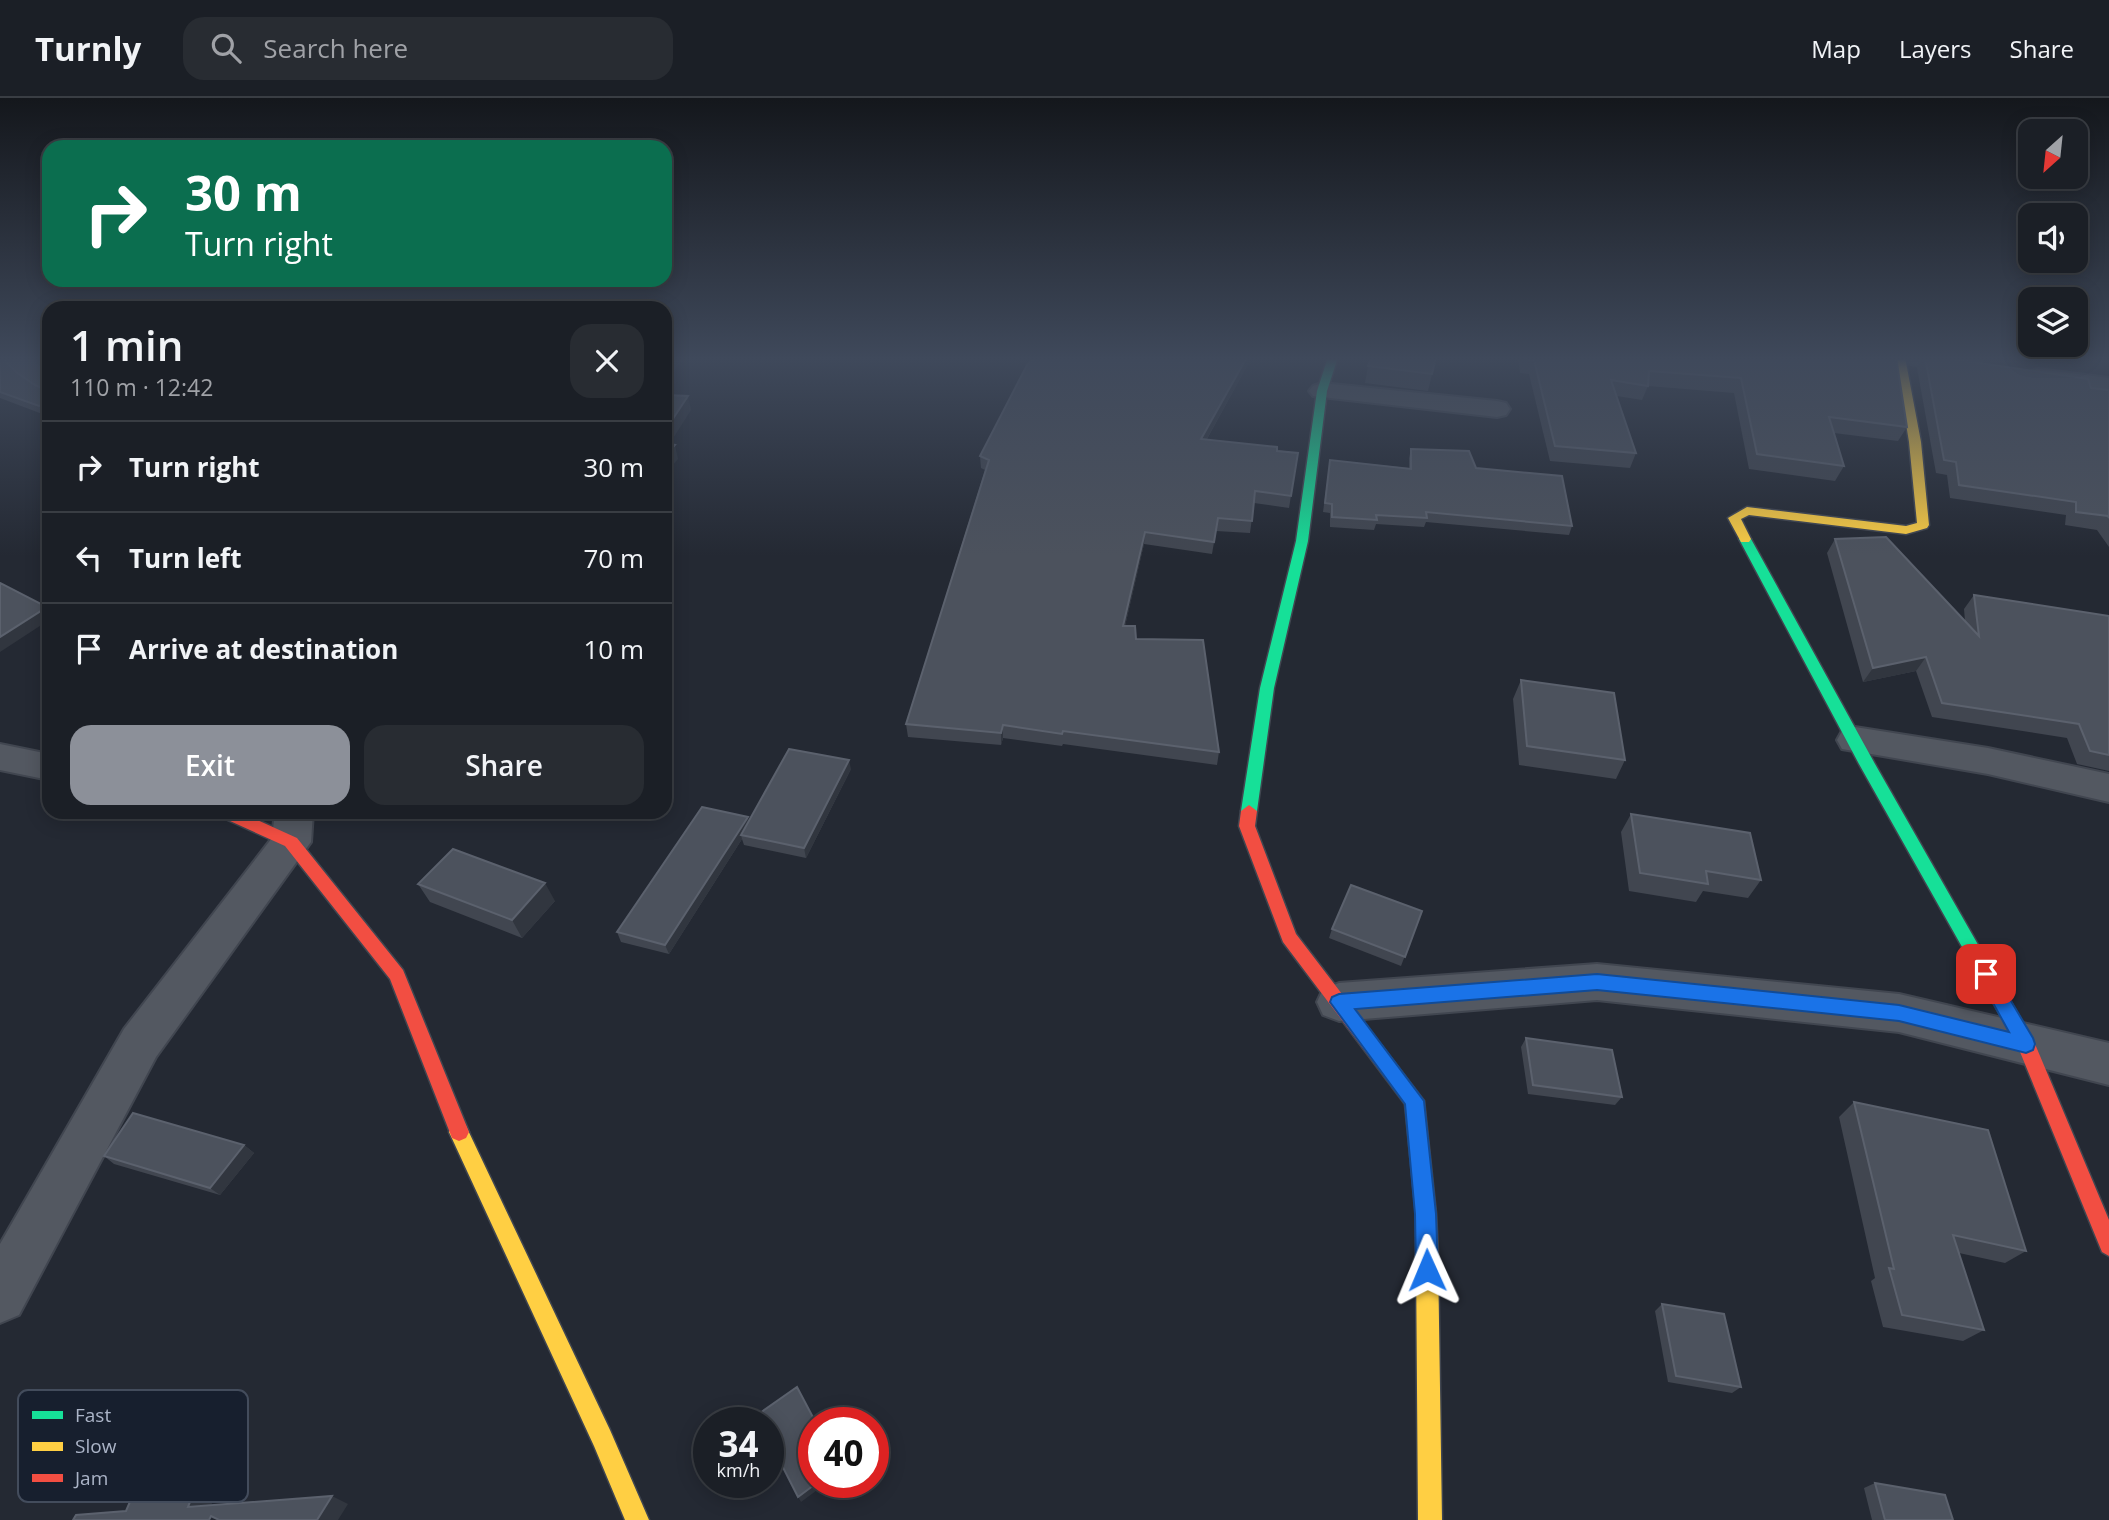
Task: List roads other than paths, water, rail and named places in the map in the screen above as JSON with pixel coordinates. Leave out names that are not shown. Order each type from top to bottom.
[{"type":"street","points":[[1318,423],[1302,541],[1267,688],[1247,826],[1289,937],[1414,1101],[1426,1214],[1430,1520]]},
{"type":"street","points":[[1912,423],[1923,525],[1906,530],[1747,510],[1734,518],[2026,1044],[2109,1245]]},
{"type":"street","points":[[1855,740],[1988,761],[2109,788]]},
{"type":"street","points":[[0,757],[42,766]]},
{"type":"street","points":[[257,819],[293,827],[397,975],[456,1126],[602,1438],[637,1520]]},
{"type":"street","points":[[0,1296],[140,1043],[293,827]]},
{"type":"street","points":[[1339,1002],[1597,982],[1899,1013],[2109,1064]]}]
